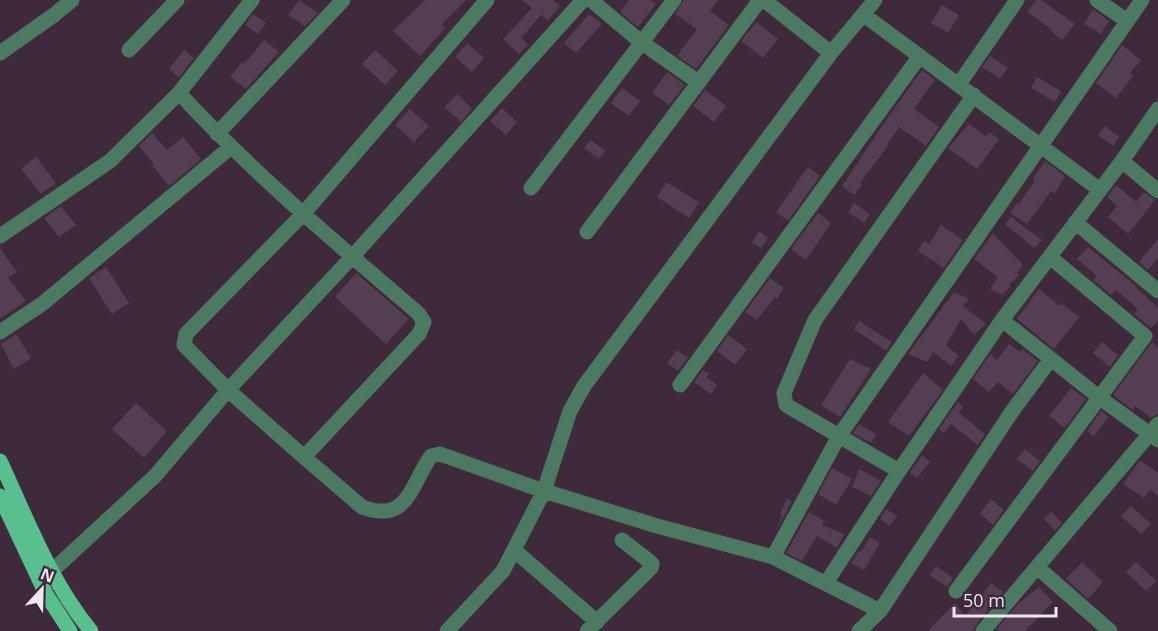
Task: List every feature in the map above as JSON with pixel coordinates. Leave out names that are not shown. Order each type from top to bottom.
[{"type":"main road","points":[[0,461],[52,572],[65,595],[91,631]]},
{"type":"main road","points":[[0,496],[43,587],[70,631]]},
{"type":"street","points":[[0,53],[28,35],[72,0]]},
{"type":"street","points":[[129,50],[177,0]]},
{"type":"street","points":[[0,236],[110,161],[179,93],[252,0]]},
{"type":"street","points":[[217,134],[343,0]]},
{"type":"street","points":[[487,0],[303,214],[186,334],[183,345],[228,390],[362,507],[387,512],[397,509],[404,502],[427,461],[435,454],[657,526],[773,557],[880,611]]},
{"type":"street","points":[[52,572],[155,476],[228,390],[352,257],[583,0]]},
{"type":"street","points":[[591,0],[641,42],[698,82]]},
{"type":"street","points":[[531,188],[674,0]]},
{"type":"street","points":[[587,232],[762,0],[831,52]]},
{"type":"street","points":[[447,631],[499,578],[544,491],[570,411],[584,386],[831,52],[875,0]]},
{"type":"street","points":[[959,84],[1017,0]]},
{"type":"street","points":[[1097,0],[1127,21]]},
{"type":"street","points":[[773,557],[838,436],[1142,0]]},
{"type":"street","points":[[864,15],[1100,190]]},
{"type":"street","points":[[680,385],[920,56]]},
{"type":"street","points":[[179,93],[217,134],[303,214],[418,313],[424,322],[419,334],[304,457]]},
{"type":"street","points":[[899,471],[786,405],[784,393],[815,320],[974,95]]},
{"type":"street","points":[[826,583],[1002,320],[1122,161],[1158,109]]},
{"type":"street","points":[[0,332],[42,304],[231,147]]},
{"type":"street","points":[[1122,161],[1158,191]]},
{"type":"street","points":[[1074,222],[1158,291]]},
{"type":"street","points":[[956,591],[1145,336],[1050,257]]},
{"type":"street","points":[[983,631],[1155,432],[1100,398],[1002,320]]},
{"type":"street","points":[[860,631],[880,611],[1013,410],[1051,359]]},
{"type":"street","points":[[514,550],[592,627],[651,568],[652,564],[649,561],[622,540]]},
{"type":"street","points":[[1037,567],[1110,631]]},
{"type":"building","points":[[299,0],[318,13],[305,26],[288,15]]},
{"type":"building","points":[[425,0],[466,0],[442,24],[445,28],[420,56],[393,31]]},
{"type":"building","points":[[522,0],[553,0],[560,6],[548,21],[541,15],[521,38],[528,45],[519,54],[503,39],[532,8]]},
{"type":"building","points":[[629,0],[650,0],[656,4],[638,27],[620,12]]},
{"type":"building","points":[[684,0],[718,0],[710,11],[729,25],[696,69],[677,56],[697,29],[675,14]]},
{"type":"building","points":[[1036,0],[1041,0],[1075,24],[1062,40],[1027,12]]},
{"type":"building","points":[[942,5],[959,15],[948,33],[931,23]]},
{"type":"building","points":[[1093,9],[1109,21],[1101,34],[1084,24]]},
{"type":"building","points":[[253,14],[266,23],[258,34],[245,25]]},
{"type":"building","points":[[589,14],[602,24],[576,53],[564,43]]},
{"type":"building","points":[[756,22],[778,39],[763,58],[741,41]]},
{"type":"building","points":[[264,40],[279,52],[246,89],[230,77]]},
{"type":"building","points":[[467,43],[484,58],[472,72],[455,57]]},
{"type":"building","points":[[1122,45],[1141,60],[1130,73],[1133,76],[1116,98],[1096,83]]},
{"type":"building","points":[[184,50],[194,58],[179,78],[169,69]]},
{"type":"building","points":[[375,50],[398,71],[385,85],[362,64]]},
{"type":"building","points":[[990,56],[1008,68],[1000,79],[982,67]]},
{"type":"building","points":[[922,70],[935,80],[914,109],[939,127],[926,146],[899,127],[854,195],[842,186]]},
{"type":"building","points":[[667,72],[685,85],[669,105],[652,93]]},
{"type":"building","points":[[1037,77],[1061,91],[1055,102],[1031,88]]},
{"type":"building","points":[[622,88],[640,101],[629,116],[611,103]]},
{"type":"building","points":[[705,90],[726,106],[714,122],[693,106]]},
{"type":"building","points":[[457,94],[472,109],[461,122],[445,107]]},
{"type":"building","points":[[502,108],[517,122],[506,135],[490,121]]},
{"type":"building","points":[[410,109],[429,126],[414,142],[395,125]]},
{"type":"building","points":[[969,124],[986,136],[989,132],[999,139],[977,169],[948,148]]},
{"type":"building","points":[[1105,126],[1119,137],[1113,146],[1098,135]]},
{"type":"building","points":[[152,133],[167,150],[183,137],[201,159],[169,186],[139,146]]},
{"type":"building","points":[[591,140],[605,151],[599,159],[584,148]]},
{"type":"building","points":[[36,157],[56,183],[41,194],[21,169]]},
{"type":"building","points":[[1045,161],[1065,176],[1055,193],[1051,191],[1027,224],[1010,213],[1017,203],[1019,204]]},
{"type":"building","points":[[808,167],[820,176],[788,221],[776,212]]},
{"type":"building","points":[[666,182],[699,202],[689,218],[657,197]]},
{"type":"building","points":[[1116,185],[1136,202],[1144,192],[1155,200],[1128,234],[1108,217],[1117,206],[1107,197]]},
{"type":"building","points":[[854,203],[870,214],[864,223],[848,212]]},
{"type":"building","points":[[61,206],[76,225],[59,237],[44,218]]},
{"type":"building","points":[[818,213],[831,223],[806,260],[791,249]]},
{"type":"building","points":[[1011,217],[1042,240],[1034,248],[1005,224]]},
{"type":"building","points":[[941,225],[963,240],[944,268],[918,251],[924,241],[929,244]]},
{"type":"building","points":[[759,231],[768,238],[761,248],[752,242]]},
{"type":"building","points":[[993,233],[1023,265],[1017,273],[1019,275],[1002,295],[990,289],[998,277],[974,259]]},
{"type":"building","points":[[1158,239],[1158,258],[1148,270],[1139,262]]},
{"type":"building","points":[[1088,247],[1158,307],[1158,321],[1151,328],[1134,314],[1138,309],[1116,290],[1111,295],[1093,280],[1097,276],[1077,259]]},
{"type":"building","points":[[0,248],[17,272],[8,278],[26,301],[0,319]]},
{"type":"building","points":[[106,267],[129,303],[112,314],[89,278]]},
{"type":"building","points":[[356,273],[409,319],[386,344],[335,297]]},
{"type":"building","points":[[770,278],[784,288],[757,320],[745,312]]},
{"type":"building","points":[[1039,289],[1060,306],[1061,303],[1079,317],[1054,349],[1017,319]]},
{"type":"building","points":[[954,292],[969,299],[963,306],[986,324],[974,335],[961,319],[946,345],[959,356],[951,366],[933,352],[928,362],[908,354]]},
{"type":"building","points":[[859,321],[892,342],[886,351],[854,329]]},
{"type":"building","points":[[16,334],[31,358],[14,369],[1,344]]},
{"type":"building","points":[[728,335],[747,349],[735,365],[717,351]]},
{"type":"building","points":[[1102,342],[1118,355],[1110,367],[1093,353]]},
{"type":"building","points":[[1152,342],[1158,347],[1158,414],[1151,418],[1135,406],[1133,410],[1113,395]]},
{"type":"building","points":[[1009,344],[1020,352],[1022,349],[1038,361],[1013,394],[998,382],[989,392],[973,379],[990,354],[997,360]]},
{"type":"building","points":[[677,350],[688,358],[678,371],[667,363]]},
{"type":"building","points":[[850,359],[871,369],[840,417],[821,405]]},
{"type":"building","points":[[703,370],[709,374],[706,377],[717,385],[711,394],[694,382]]},
{"type":"building","points":[[923,373],[943,390],[909,436],[888,422]]},
{"type":"building","points":[[1071,388],[1086,399],[1065,428],[1049,416]]},
{"type":"building","points":[[958,402],[963,407],[959,413],[985,434],[978,445],[951,424],[944,433],[939,429]]},
{"type":"building","points":[[136,403],[167,431],[144,458],[112,429]]},
{"type":"building","points":[[1101,411],[1109,417],[1093,437],[1087,431]]},
{"type":"building","points":[[859,424],[876,434],[871,443],[853,433]]},
{"type":"building","points":[[1025,449],[1040,461],[1033,471],[1017,459]]},
{"type":"building","points":[[922,455],[930,462],[917,478],[910,472]]},
{"type":"building","points":[[1140,460],[1158,473],[1158,496],[1150,489],[1144,498],[1123,484]]},
{"type":"building","points":[[832,468],[852,479],[836,505],[818,494]]},
{"type":"building","points":[[859,469],[881,481],[871,496],[852,487]]},
{"type":"building","points":[[787,498],[792,501],[776,532],[782,515],[780,514]]},
{"type":"building","points":[[991,499],[1004,510],[993,525],[980,514]]},
{"type":"building","points":[[1131,506],[1151,524],[1141,534],[1121,516]]},
{"type":"building","points":[[886,509],[897,516],[890,526],[880,519]]},
{"type":"building","points":[[809,512],[824,521],[822,525],[844,534],[837,548],[817,536],[802,561],[786,553]]},
{"type":"building","points":[[1051,512],[1062,523],[1055,531],[1044,519]]},
{"type":"building","points":[[870,537],[880,543],[864,570],[851,563]]},
{"type":"building","points":[[1082,562],[1103,582],[1088,599],[1066,579]]},
{"type":"building","points":[[1136,562],[1156,581],[1146,591],[1126,572]]},
{"type":"building","points":[[936,566],[953,578],[947,587],[930,575]]},
{"type":"building","points":[[991,583],[1003,592],[973,631],[928,631],[955,603],[965,616]]},
{"type":"building","points":[[1039,587],[1053,602],[1025,631],[997,629],[1018,604]]}]
